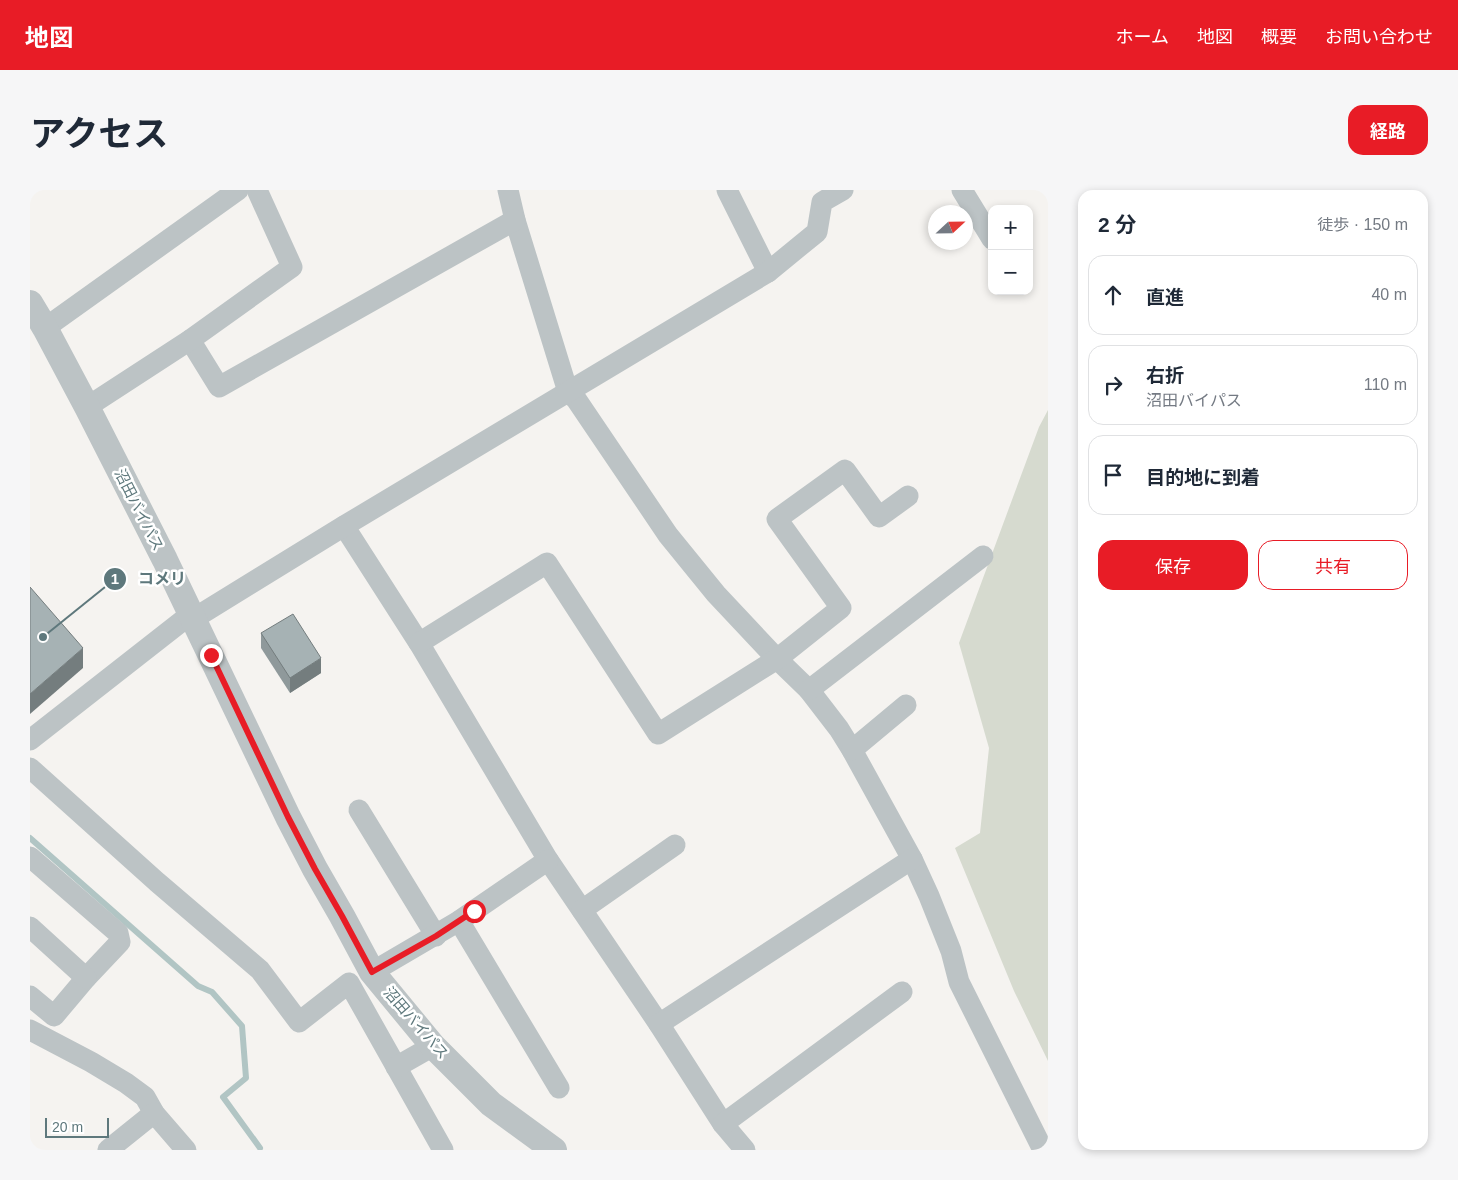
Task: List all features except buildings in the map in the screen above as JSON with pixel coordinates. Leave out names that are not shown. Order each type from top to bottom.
[{"type":"street","points":[[45,328],[238,190]]},
{"type":"street","points":[[87,407],[190,340],[292,267],[257,190]]},
{"type":"street","points":[[508,190],[515,220],[568,392],[576,399],[668,535],[716,594],[809,690],[839,729],[912,859],[951,951],[959,982],[1043,1150]]},
{"type":"street","points":[[30,740],[192,616],[768,272],[818,232],[822,202],[843,190]]},
{"type":"street","points":[[962,190],[988,232]]},
{"type":"street","points":[[735,193],[768,272]]},
{"type":"street","points":[[190,340],[219,387],[515,220]]},
{"type":"street","name":"沼田バイパス","points":[[30,303],[87,407],[192,616],[288,817],[372,972],[433,1046],[491,1104],[554,1150]]},
{"type":"street","points":[[419,643],[547,563],[658,734],[777,659],[841,608],[777,519],[845,470],[880,517],[908,496]]},
{"type":"street","points":[[344,526],[419,643],[548,860],[660,1024],[723,1124],[744,1150]]},
{"type":"street","points":[[809,690],[983,556]]},
{"type":"street","points":[[852,750],[906,705]]},
{"type":"street","points":[[30,768],[157,882],[260,970],[300,1022],[348,983],[444,1150]]},
{"type":"street","points":[[359,810],[436,936]]},
{"type":"street","points":[[582,910],[675,845]]},
{"type":"street","points":[[30,857],[118,932],[120,942],[54,1016],[30,996]]},
{"type":"street","points":[[660,1024],[912,859]]},
{"type":"street","points":[[372,972],[459,922],[548,860]]},
{"type":"street","points":[[459,922],[559,1088]]},
{"type":"street","points":[[30,926],[86,978]]},
{"type":"street","points":[[723,1124],[902,992]]},
{"type":"street","points":[[30,1030],[91,1062],[145,1097],[154,1113],[186,1150]]},
{"type":"street","points":[[396,1067],[433,1046]]},
{"type":"street","points":[[108,1150],[154,1113]]},
{"type":"shaded area","points":[[1048,410],[1048,1061],[1014,991],[955,848],[980,833],[989,748],[959,643],[1039,427]]},
{"type":"waterway","points":[[30,838],[198,986],[212,992],[242,1026],[246,1078],[223,1097],[260,1148]]},
{"type":"place","name":"コメリ","points":[[43,637]]},
{"type":"route","points":[[211,655],[288,817],[372,972],[436,936],[474,911]]}]
